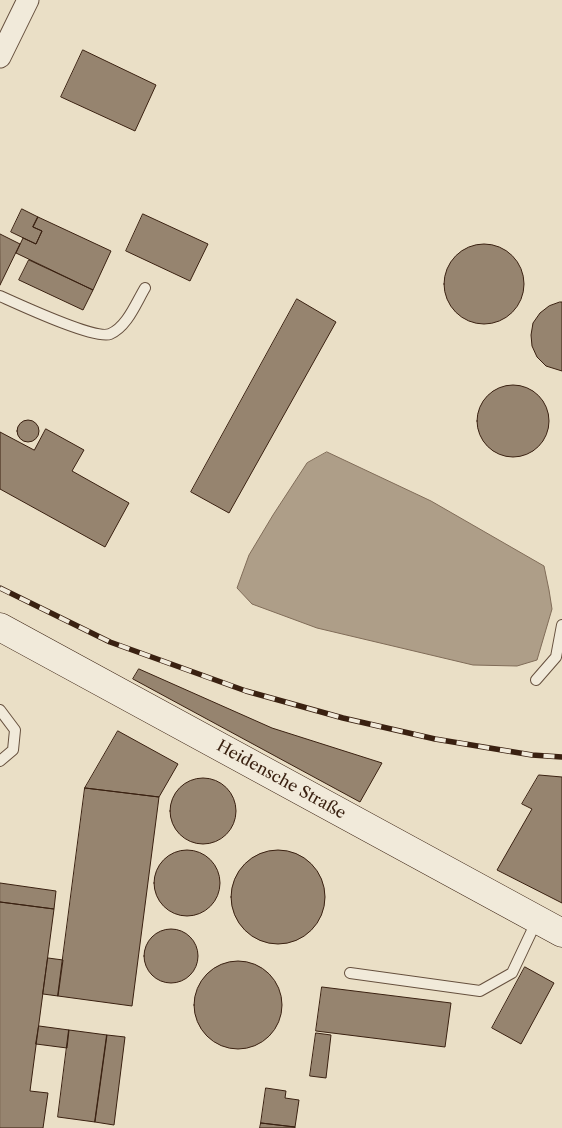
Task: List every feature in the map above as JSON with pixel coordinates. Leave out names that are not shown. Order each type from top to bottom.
[{"type":"main road","name":"Heidensche Straße","points":[[0,627],[562,934]]},
{"type":"street","points":[[0,57],[28,0]]},
{"type":"lane","points":[[0,296],[82,329],[97,334],[109,334],[122,326],[145,288]]},
{"type":"lane","points":[[536,680],[556,657],[562,625]]},
{"type":"lane","points":[[0,710],[15,730],[13,750],[0,761]]},
{"type":"lane","points":[[350,973],[480,991],[512,973],[537,920]]},
{"type":"shaded area","points":[[327,452],[431,501],[544,566],[552,609],[537,660],[517,666],[473,665],[317,628],[252,604],[237,588],[249,555],[307,463]]},
{"type":"building","points":[[83,50],[156,85],[135,131],[61,97]]},
{"type":"building","points":[[22,209],[38,217],[33,227],[42,231],[36,244],[11,232]]},
{"type":"building","points":[[143,214],[208,244],[190,281],[126,251]]},
{"type":"building","points":[[38,217],[111,251],[93,290],[16,253],[23,238],[36,244],[42,231],[33,227]]},
{"type":"building","points":[[0,234],[20,244],[0,285]]},
{"type":"building","points":[[484,244],[499,247],[512,256],[521,269],[524,284],[521,299],[512,312],[499,321],[484,324],[469,321],[456,312],[447,299],[444,284],[447,269],[456,256],[469,247]]},
{"type":"building","points":[[29,260],[93,290],[83,310],[19,280]]},
{"type":"building","points":[[297,299],[336,322],[229,513],[191,492]]},
{"type":"building","points":[[562,302],[562,371],[546,366],[537,357],[532,346],[531,335],[533,323],[540,313],[549,306]]},
{"type":"building","points":[[513,385],[533,391],[543,401],[549,421],[543,441],[533,451],[513,457],[493,451],[483,441],[477,421],[483,401],[493,391]]},
{"type":"building","points":[[28,420],[36,423],[39,431],[36,439],[28,442],[20,439],[17,431],[20,423]]},
{"type":"building","points":[[46,429],[84,450],[72,471],[129,503],[105,547],[0,489],[0,432],[34,450]]},
{"type":"building","points":[[139,669],[272,728],[382,763],[360,802],[133,679]]},
{"type":"building","points":[[118,731],[178,764],[159,797],[85,788]]},
{"type":"building","points":[[539,775],[562,777],[562,903],[497,870],[532,809],[522,804]]},
{"type":"building","points":[[209,778],[227,787],[234,798],[236,811],[234,824],[227,835],[216,842],[197,844],[179,835],[172,824],[170,805],[179,787],[190,780]]},
{"type":"building","points":[[85,788],[159,797],[132,1006],[58,996]]},
{"type":"building","points":[[187,850],[200,853],[210,860],[217,870],[220,883],[217,896],[210,906],[200,913],[187,916],[174,913],[164,906],[157,896],[154,883],[157,870],[164,860],[174,853]]},
{"type":"building","points":[[269,850],[287,850],[312,863],[322,879],[325,897],[322,915],[312,931],[287,944],[269,944],[244,931],[231,906],[231,888],[244,863]]},
{"type":"building","points":[[0,883],[56,891],[54,909],[0,902]]},
{"type":"building","points":[[0,902],[54,909],[30,1091],[48,1093],[43,1128],[0,1128]]},
{"type":"building","points":[[171,929],[181,931],[190,937],[196,946],[198,956],[196,966],[190,975],[181,981],[171,983],[161,981],[152,975],[146,966],[144,956],[146,946],[152,937],[161,931]]},
{"type":"building","points":[[48,958],[63,960],[58,996],[43,994]]},
{"type":"building","points":[[238,961],[255,965],[269,974],[278,988],[282,1005],[278,1022],[269,1036],[255,1045],[238,1049],[221,1045],[207,1036],[198,1022],[194,1005],[198,988],[207,974],[221,965]]},
{"type":"building","points":[[525,967],[554,983],[521,1044],[492,1028]]},
{"type":"building","points":[[322,987],[451,1003],[445,1047],[316,1031]]},
{"type":"building","points":[[39,1026],[69,1030],[67,1048],[36,1044]]},
{"type":"building","points":[[69,1030],[107,1035],[95,1122],[58,1117]]},
{"type":"building","points":[[316,1033],[331,1035],[326,1078],[310,1076]]},
{"type":"building","points":[[107,1035],[125,1037],[114,1125],[95,1122]]},
{"type":"building","points":[[266,1088],[286,1091],[285,1098],[299,1100],[295,1127],[261,1123]]},
{"type":"building","points":[[261,1123],[295,1127],[295,1128],[260,1128]]},
{"type":"railway","points":[[0,588],[110,642],[246,691],[343,718],[435,739],[532,755],[562,757]]}]
